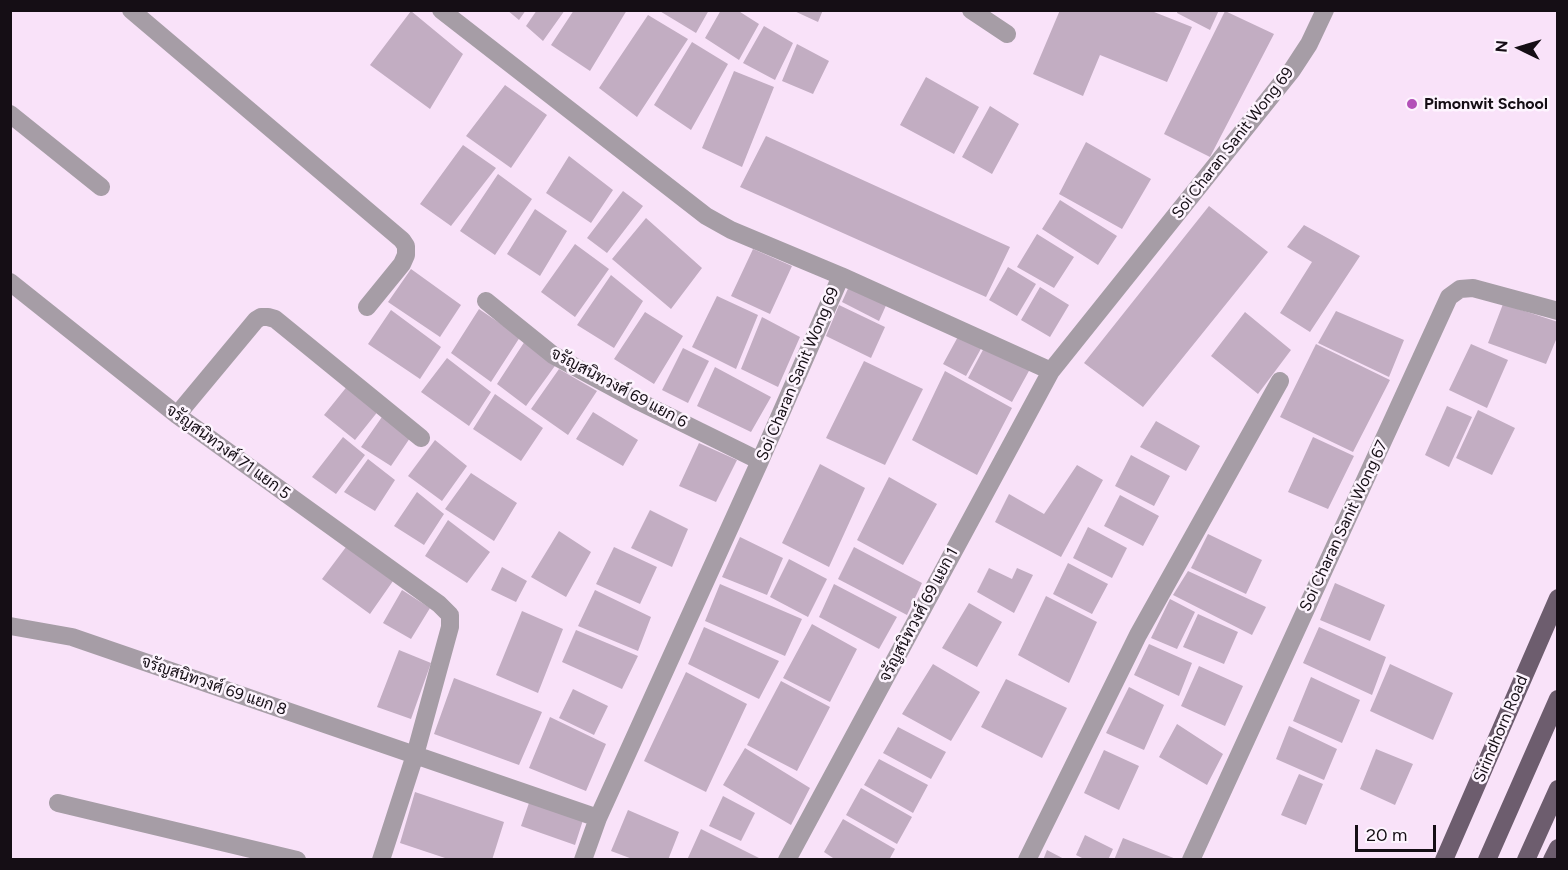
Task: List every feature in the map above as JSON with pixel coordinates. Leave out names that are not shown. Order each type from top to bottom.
[{"type":"main road","name":"Sirindhorn Road","points":[[1444,860],[1557,598]]},
{"type":"main road","points":[[1487,860],[1557,699]]},
{"type":"main road","points":[[1526,860],[1557,789]]},
{"type":"main road","points":[[1552,860],[1557,848]]},
{"type":"street","points":[[131,10],[406,246],[406,255],[402,264],[367,307]]},
{"type":"street","points":[[441,10],[706,216],[731,230],[841,276]]},
{"type":"street","points":[[971,10],[1007,34]]},
{"type":"street","name":"Soi Charan Sanit Wong 69","points":[[583,860],[598,818],[841,276],[1052,371],[1292,70],[1309,44],[1325,10]]},
{"type":"street","points":[[10,114],[101,187]]},
{"type":"street","name":"จรัญสนิทวงศ์ 71 แยก 5","points":[[10,282],[177,415],[439,604],[450,615],[450,627],[415,755]]},
{"type":"street","name":"Soi Charan Sanit Wong 67","points":[[1191,860],[1449,297],[1460,289],[1473,288],[1557,311]]},
{"type":"street","name":"จรัญสนิทวงศ์ 69 แยก 6","points":[[486,301],[553,355],[640,402],[760,461]]},
{"type":"street","points":[[177,415],[256,320],[268,317],[275,319],[421,438]]},
{"type":"street","name":"จรัญสนิทวงศ์ 69 แยก 1","points":[[787,860],[1052,371]]},
{"type":"street","points":[[1027,860],[1138,635],[1280,381]]},
{"type":"street","name":"จรัญสนิทวงศ์ 69 แยก 8","points":[[10,626],[72,637],[415,755]]},
{"type":"street","points":[[381,860],[415,755],[598,818]]},
{"type":"street","points":[[58,803],[297,860]]},
{"type":"building","points":[[507,10],[526,10],[519,20]]},
{"type":"building","points":[[537,10],[565,10],[543,41],[526,26]]},
{"type":"building","points":[[574,10],[627,10],[590,71],[551,45]]},
{"type":"building","points":[[658,10],[709,10],[696,33]]},
{"type":"building","points":[[721,10],[737,10],[759,24],[739,60],[705,38]]},
{"type":"building","points":[[792,10],[823,10],[818,22]]},
{"type":"building","points":[[1060,10],[1149,10],[1192,27],[1167,82],[1100,55],[1083,96],[1033,74]]},
{"type":"building","points":[[1178,10],[1219,10],[1210,30],[1177,13]]},
{"type":"building","points":[[411,11],[463,54],[430,109],[370,65]]},
{"type":"building","points":[[1225,11],[1274,34],[1210,157],[1164,134]]},
{"type":"building","points":[[648,15],[688,39],[637,117],[599,88]]},
{"type":"building","points":[[764,26],[793,43],[775,80],[743,63]]},
{"type":"building","points":[[692,42],[728,64],[691,130],[654,105]]},
{"type":"building","points":[[797,44],[829,61],[813,94],[782,81]]},
{"type":"building","points":[[734,71],[774,87],[742,167],[702,148]]},
{"type":"building","points":[[926,77],[979,107],[954,154],[900,125]]},
{"type":"building","points":[[505,85],[547,115],[511,168],[466,136]]},
{"type":"building","points":[[990,106],[1019,124],[992,174],[962,157]]},
{"type":"building","points":[[766,136],[1010,247],[986,297],[740,187]]},
{"type":"building","points":[[1086,142],[1151,179],[1122,229],[1059,194]]},
{"type":"building","points":[[463,145],[496,168],[451,226],[420,204]]},
{"type":"building","points":[[569,156],[613,190],[591,223],[546,193]]},
{"type":"building","points":[[498,174],[532,199],[495,255],[460,231]]},
{"type":"building","points":[[623,191],[643,206],[607,253],[587,238]]},
{"type":"building","points":[[1060,200],[1117,236],[1098,265],[1042,229]]},
{"type":"building","points":[[1209,206],[1268,252],[1143,407],[1084,363]]},
{"type":"building","points":[[535,209],[567,231],[540,276],[507,254]]},
{"type":"building","points":[[646,218],[702,268],[671,309],[612,259]]},
{"type":"building","points":[[1304,225],[1360,256],[1310,332],[1280,313],[1312,262],[1287,247]]},
{"type":"building","points":[[1037,234],[1074,257],[1054,288],[1017,267]]},
{"type":"building","points":[[575,244],[609,269],[575,317],[541,292]]},
{"type":"building","points":[[753,249],[792,266],[770,314],[731,296]]},
{"type":"building","points":[[1008,267],[1036,284],[1017,316],[989,300]]},
{"type":"building","points":[[411,269],[461,305],[440,337],[388,302]]},
{"type":"building","points":[[611,275],[643,301],[614,348],[577,325]]},
{"type":"building","points":[[850,284],[888,301],[879,321],[842,302]]},
{"type":"building","points":[[1040,287],[1069,305],[1050,337],[1021,320]]},
{"type":"building","points":[[717,296],[758,315],[736,369],[692,347]]},
{"type":"building","points":[[1503,304],[1558,322],[1558,335],[1546,364],[1488,343]]},
{"type":"building","points":[[839,305],[885,327],[871,358],[826,336]]},
{"type":"building","points":[[479,309],[520,337],[491,382],[451,353]]},
{"type":"building","points":[[391,310],[441,347],[420,379],[368,344]]},
{"type":"building","points":[[1336,311],[1404,340],[1389,377],[1318,343]]},
{"type":"building","points":[[645,312],[683,336],[654,384],[614,359]]},
{"type":"building","points":[[1245,312],[1291,350],[1258,394],[1211,356]]},
{"type":"building","points":[[762,317],[800,337],[778,387],[741,369]]},
{"type":"building","points":[[960,333],[983,345],[966,376],[943,364]]},
{"type":"building","points":[[525,341],[557,363],[526,406],[497,384]]},
{"type":"building","points":[[1316,344],[1390,380],[1353,452],[1280,417]]},
{"type":"building","points":[[1471,344],[1508,360],[1487,408],[1449,390]]},
{"type":"building","points":[[985,346],[1030,369],[1012,402],[968,378]]},
{"type":"building","points":[[683,348],[709,361],[688,403],[662,390]]},
{"type":"building","points":[[447,358],[491,392],[469,426],[421,392]]},
{"type":"building","points":[[864,361],[923,389],[885,465],[826,438]]},
{"type":"building","points":[[715,367],[771,397],[751,432],[697,406]]},
{"type":"building","points":[[559,369],[597,391],[568,435],[531,409]]},
{"type":"building","points":[[945,371],[1012,408],[977,475],[912,440]]},
{"type":"building","points":[[349,384],[379,410],[355,440],[324,415]]},
{"type":"building","points":[[495,394],[543,428],[521,461],[473,429]]},
{"type":"building","points":[[1447,406],[1472,417],[1449,467],[1425,455]]},
{"type":"building","points":[[1478,410],[1515,428],[1492,475],[1456,458]]},
{"type":"building","points":[[593,412],[638,440],[623,466],[576,439]]},
{"type":"building","points":[[384,414],[412,435],[391,466],[361,447]]},
{"type":"building","points":[[1156,421],[1200,446],[1186,471],[1140,447]]},
{"type":"building","points":[[343,437],[365,455],[336,494],[312,477]]},
{"type":"building","points":[[1313,437],[1354,456],[1328,509],[1288,492]]},
{"type":"building","points":[[435,440],[467,466],[442,501],[408,476]]},
{"type":"building","points":[[699,443],[737,460],[716,502],[679,486]]},
{"type":"building","points":[[1131,455],[1170,476],[1154,506],[1115,486]]},
{"type":"building","points":[[368,459],[395,480],[375,511],[344,492]]},
{"type":"building","points":[[820,464],[865,488],[829,567],[782,543]]},
{"type":"building","points":[[1077,465],[1103,480],[1061,557],[995,522],[1009,494],[1044,514]]},
{"type":"building","points":[[471,473],[517,503],[494,541],[445,509]]},
{"type":"building","points":[[889,477],[937,504],[903,565],[857,540]]},
{"type":"building","points":[[417,492],[444,514],[424,545],[394,526]]},
{"type":"building","points":[[1120,495],[1159,516],[1143,546],[1104,526]]},
{"type":"building","points":[[650,510],[688,529],[672,567],[631,548]]},
{"type":"building","points":[[448,520],[490,552],[467,583],[425,556]]},
{"type":"building","points":[[1088,527],[1127,548],[1112,578],[1073,558]]},
{"type":"building","points":[[559,531],[591,552],[566,597],[531,577]]},
{"type":"building","points":[[1208,534],[1262,560],[1246,594],[1191,568]]},
{"type":"building","points":[[740,537],[783,558],[767,595],[722,577]]},
{"type":"building","points":[[346,547],[393,581],[370,614],[322,579]]},
{"type":"building","points":[[614,547],[657,567],[640,604],[596,584]]},
{"type":"building","points":[[854,547],[922,583],[907,615],[838,579]]},
{"type":"building","points":[[789,559],[827,579],[808,617],[770,597]]},
{"type":"building","points":[[1068,563],[1108,584],[1092,614],[1053,594]]},
{"type":"building","points":[[502,567],[527,581],[516,602],[491,590]]},
{"type":"building","points":[[989,568],[1012,579],[1017,568],[1033,575],[1014,613],[977,592]]},
{"type":"building","points":[[1188,571],[1266,607],[1252,635],[1173,595]]},
{"type":"building","points":[[1335,583],[1385,605],[1370,641],[1320,620]]},
{"type":"building","points":[[720,584],[802,619],[785,656],[705,621]]},
{"type":"building","points":[[834,584],[897,617],[879,649],[819,617]]},
{"type":"building","points":[[402,590],[430,608],[411,639],[383,623]]},
{"type":"building","points":[[595,590],[651,617],[638,651],[578,626]]},
{"type":"building","points":[[1046,596],[1097,622],[1069,683],[1018,655]]},
{"type":"building","points":[[1170,599],[1195,612],[1177,649],[1151,638]]},
{"type":"building","points":[[969,603],[1002,622],[977,667],[942,648]]},
{"type":"building","points":[[522,611],[563,629],[538,693],[496,675]]},
{"type":"building","points":[[1198,614],[1238,632],[1224,664],[1183,647]]},
{"type":"building","points":[[812,624],[857,649],[830,702],[783,678]]},
{"type":"building","points":[[704,627],[779,661],[759,699],[688,664]]},
{"type":"building","points":[[1319,627],[1386,657],[1372,695],[1303,663]]},
{"type":"building","points":[[576,630],[638,656],[622,689],[562,662]]},
{"type":"building","points":[[1149,644],[1192,663],[1179,696],[1134,675]]},
{"type":"building","points":[[399,650],[431,663],[411,719],[377,707]]},
{"type":"building","points":[[933,664],[980,692],[951,741],[902,714]]},
{"type":"building","points":[[1390,664],[1453,693],[1433,740],[1370,711]]},
{"type":"building","points":[[1199,666],[1243,686],[1225,726],[1181,706]]},
{"type":"building","points":[[686,672],[747,704],[706,792],[644,761]]},
{"type":"building","points":[[1311,677],[1360,700],[1342,743],[1293,721]]},
{"type":"building","points":[[454,678],[542,712],[519,765],[434,734]]},
{"type":"building","points":[[1006,679],[1067,708],[1042,758],[981,727]]},
{"type":"building","points":[[781,681],[830,707],[797,771],[747,745]]},
{"type":"building","points":[[1129,687],[1164,705],[1144,750],[1106,733]]},
{"type":"building","points":[[573,689],[608,706],[594,735],[559,718]]},
{"type":"building","points":[[550,717],[606,744],[586,791],[529,768]]},
{"type":"building","points":[[1177,724],[1223,754],[1207,785],[1159,757]]},
{"type":"building","points":[[1289,726],[1337,749],[1324,780],[1276,759]]},
{"type":"building","points":[[898,727],[946,752],[931,779],[883,753]]},
{"type":"building","points":[[745,748],[810,788],[791,825],[723,785]]},
{"type":"building","points":[[1376,749],[1413,764],[1395,805],[1360,789]]},
{"type":"building","points":[[1104,750],[1139,766],[1119,810],[1084,793]]},
{"type":"building","points":[[879,759],[928,785],[913,813],[864,785]]},
{"type":"building","points":[[1299,774],[1323,784],[1306,825],[1281,815]]},
{"type":"building","points":[[861,788],[912,817],[897,844],[846,815]]},
{"type":"building","points":[[415,792],[504,822],[492,860],[451,860],[400,843]]},
{"type":"building","points":[[723,796],[755,813],[741,841],[709,826]]},
{"type":"building","points":[[530,800],[584,817],[575,845],[521,826]]},
{"type":"building","points":[[628,810],[679,832],[668,860],[635,860],[611,851]]},
{"type":"building","points":[[843,819],[895,849],[889,860],[836,860],[824,852]]},
{"type":"building","points":[[701,829],[763,860],[687,860]]},
{"type":"building","points":[[1085,835],[1113,849],[1108,860],[1086,860],[1076,855]]},
{"type":"building","points":[[1123,838],[1176,859],[1176,860],[1114,860]]},
{"type":"building","points":[[1047,850],[1066,860],[1043,860]]},
{"type":"place","name":"Pimonwit School","points":[[1412,104]]}]
